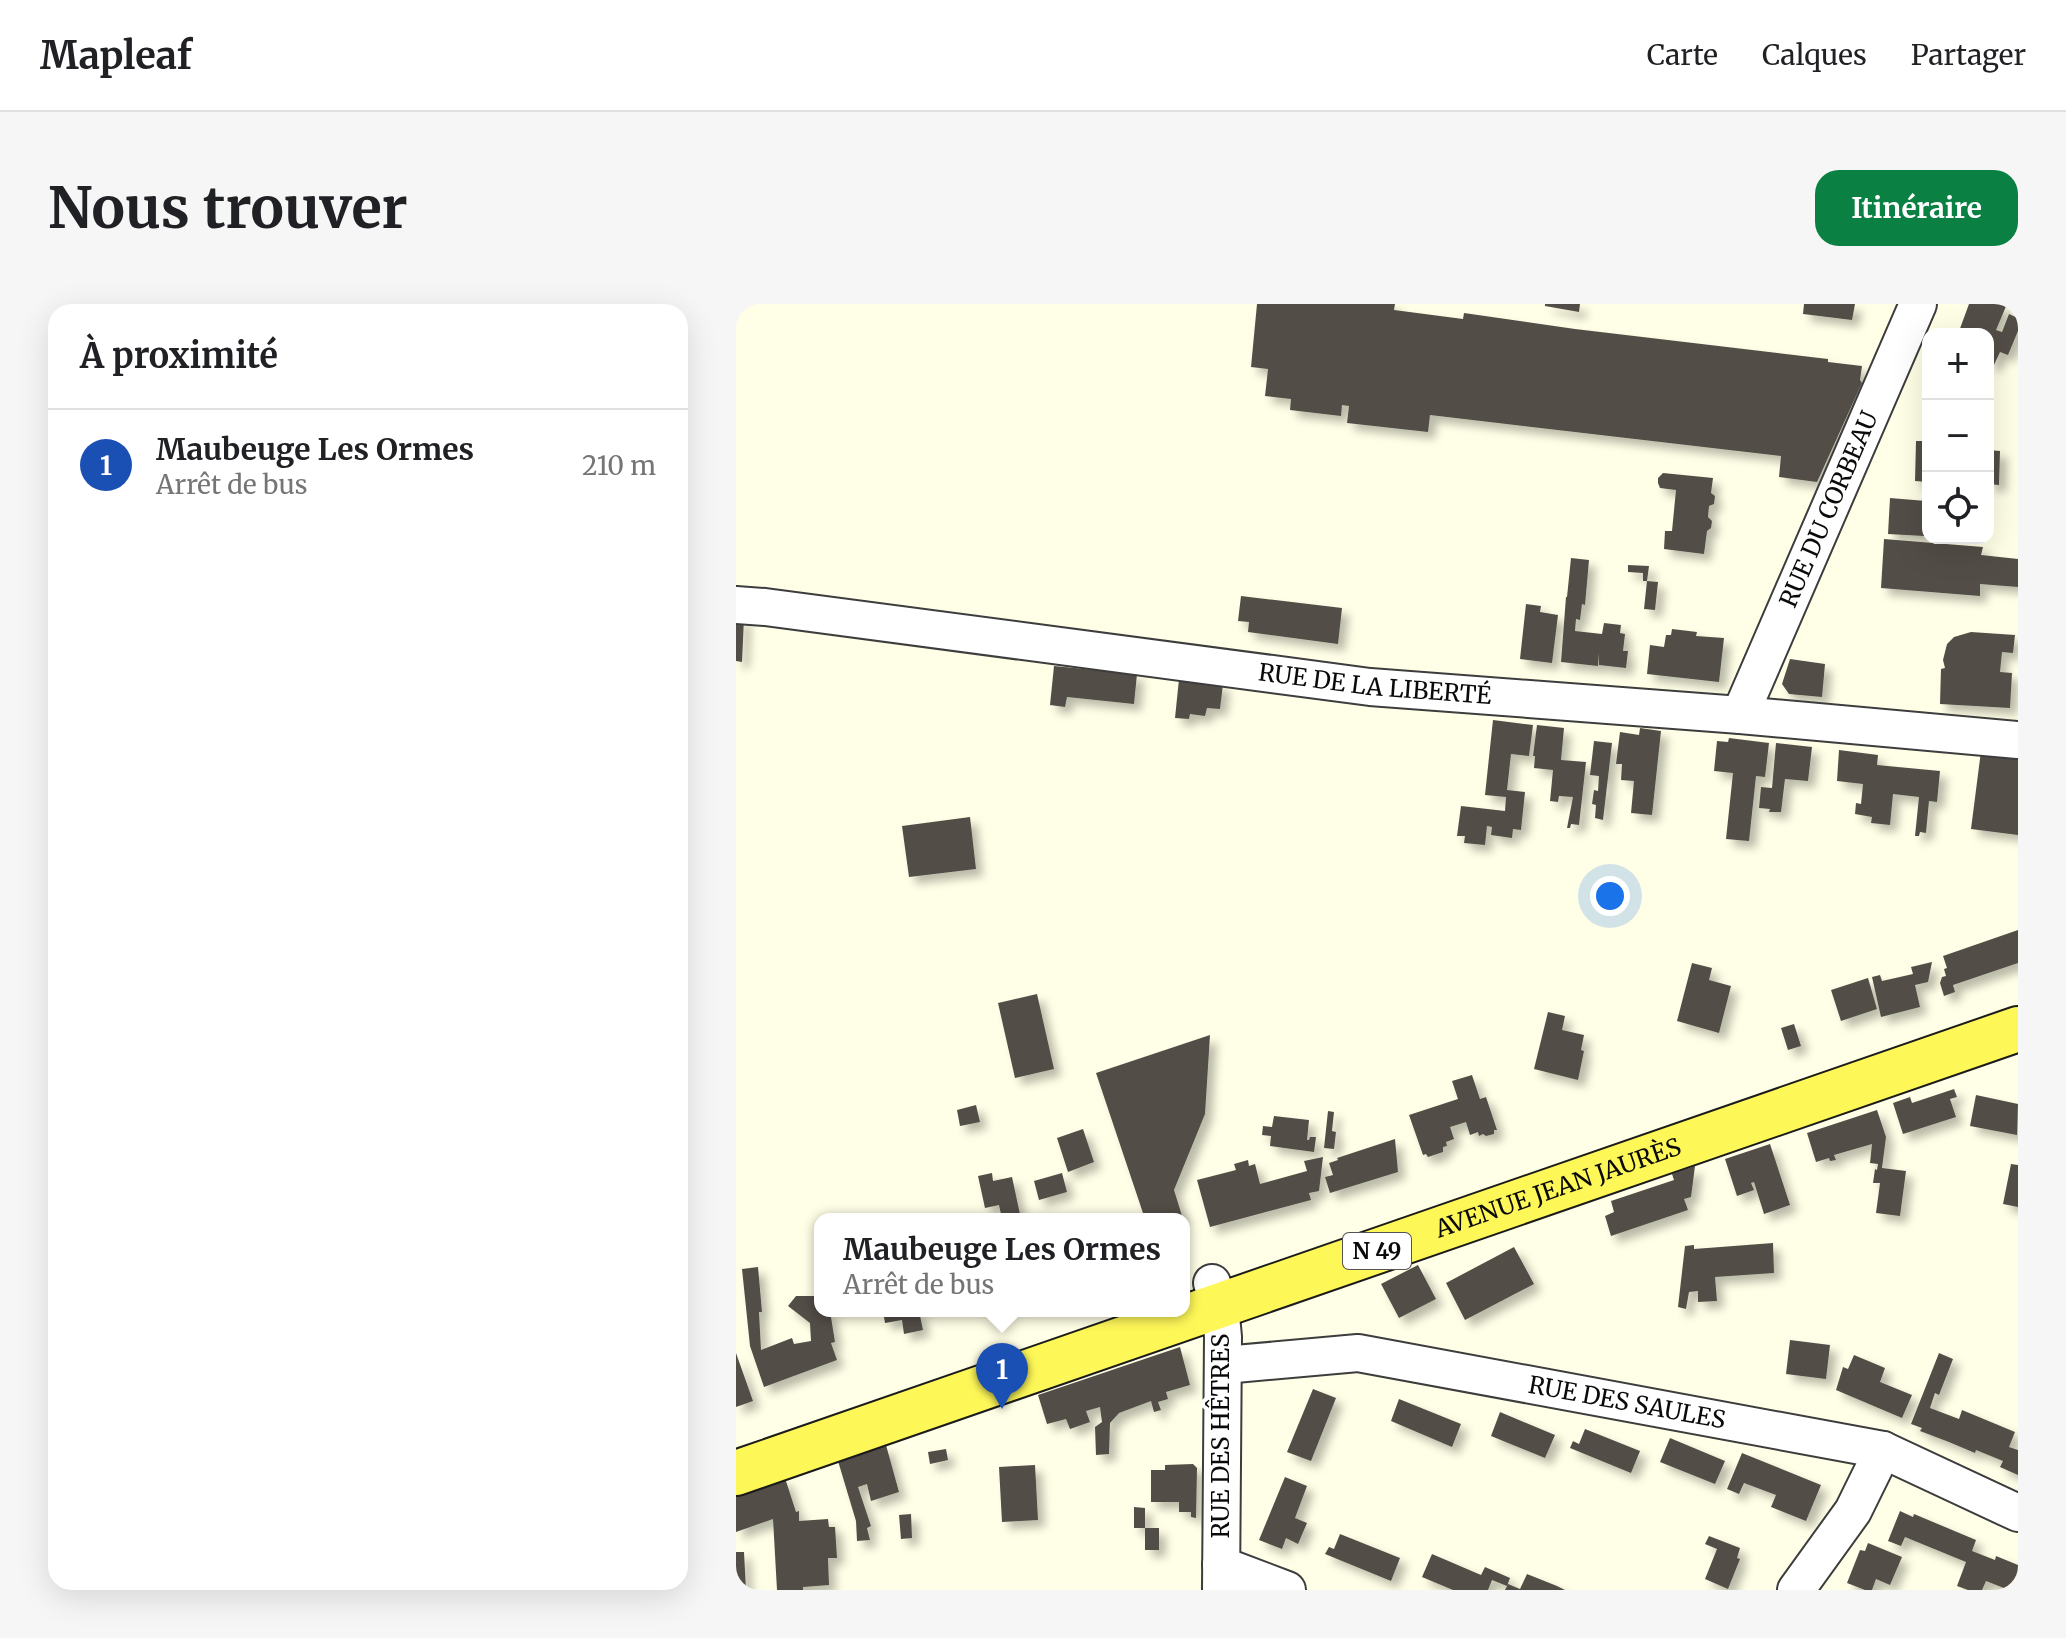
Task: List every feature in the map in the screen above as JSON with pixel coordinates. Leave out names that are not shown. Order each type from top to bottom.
[{"type":"main road","name":"AVENUE JEAN JAURÈS","points":[[1205,1294],[2018,1004]]},
{"type":"main road","name":"AVENUE JEAN JAURÈS","points":[[1205,1294],[2018,1029]]},
{"type":"main road","points":[[736,1447],[1113,1317]]},
{"type":"main road","name":"AVENUE JEAN JAURÈS","points":[[736,1473],[1145,1317]]},
{"type":"street","name":"RUE DU CORBEAU","points":[[1740,715],[1918,304]]},
{"type":"street","name":"RUE DE LA LIBERTÉ","points":[[736,605],[1370,687],[2018,740]]},
{"type":"street","name":"RUE DES HÊTRES","points":[[1205,1294],[1224,1365],[1221,1577]]},
{"type":"street","name":"RUE DES SAULES","points":[[1224,1365],[1358,1353],[1883,1450],[2018,1513]]},
{"type":"street","points":[[1796,1590],[1853,1511],[1883,1450]]},
{"type":"street","points":[[1221,1577],[1287,1590]]},
{"type":"building","points":[[1257,304],[1395,304],[1394,310],[1463,319],[1464,313],[1828,359],[1828,362],[1862,366],[1862,383],[1817,482],[1779,477],[1781,456],[1430,415],[1428,432],[1347,423],[1349,406],[1342,405],[1341,416],[1290,410],[1291,399],[1265,396],[1268,369],[1251,367]]},
{"type":"building","points":[[1545,304],[1580,304],[1579,312]]},
{"type":"building","points":[[1804,304],[1855,304],[1852,320],[1803,314]]},
{"type":"building","points":[[1969,304],[2007,304],[1996,330],[2002,332],[2009,314],[2018,318],[2018,331],[2008,355],[2000,352],[1994,365],[1994,328],[1960,328]]},
{"type":"building","points":[[1916,441],[1922,441],[1922,482],[1915,481]]},
{"type":"building","points":[[1994,450],[2000,451],[1999,485],[1994,485]]},
{"type":"building","points":[[1663,473],[1713,478],[1711,493],[1715,496],[1714,504],[1709,506],[1708,517],[1712,521],[1707,531],[1704,554],[1664,549],[1665,531],[1672,531],[1676,490],[1660,488],[1658,478]]},
{"type":"building","points":[[1890,498],[1922,501],[1922,536],[1888,534]]},
{"type":"building","points":[[1884,539],[1983,547],[1981,555],[2018,559],[2018,587],[1980,584],[1980,596],[1881,588]]},
{"type":"building","points":[[1571,558],[1589,560],[1585,605],[1582,604],[1580,620],[1576,619],[1575,631],[1602,634],[1604,623],[1621,625],[1620,633],[1625,634],[1623,651],[1628,651],[1626,668],[1599,665],[1599,653],[1598,666],[1561,662]]},
{"type":"building","points":[[1628,565],[1649,566],[1647,581],[1643,581],[1643,573],[1628,572]]},
{"type":"building","points":[[1647,581],[1658,582],[1655,610],[1644,609]]},
{"type":"building","points":[[1241,596],[1342,608],[1338,644],[1248,632],[1249,622],[1238,621]]},
{"type":"building","points":[[1526,604],[1541,606],[1540,612],[1558,615],[1552,663],[1520,659]]},
{"type":"building","points":[[736,618],[744,618],[742,662],[736,661]]},
{"type":"building","points":[[1672,629],[1697,632],[1696,636],[1724,638],[1719,682],[1647,674],[1650,645],[1664,647],[1666,635],[1671,635]]},
{"type":"building","points":[[1971,632],[2015,635],[2013,653],[2002,652],[2000,672],[2012,673],[2010,708],[1940,704],[1941,669],[1945,668],[1943,660],[1947,644],[1954,637]]},
{"type":"building","points":[[1790,659],[1825,664],[1822,697],[1789,694],[1782,684]]},
{"type":"building","points":[[1054,666],[1137,674],[1134,704],[1067,697],[1065,707],[1050,705]]},
{"type":"building","points":[[1179,679],[1223,684],[1220,709],[1207,708],[1205,716],[1190,714],[1189,719],[1175,718]]},
{"type":"building","points":[[1493,720],[1533,725],[1529,756],[1511,754],[1507,790],[1525,792],[1521,830],[1513,829],[1512,838],[1491,835],[1492,827],[1487,826],[1485,845],[1464,843],[1465,836],[1457,836],[1461,806],[1505,811],[1506,797],[1485,795]]},
{"type":"building","points":[[1537,725],[1564,728],[1561,760],[1586,762],[1579,825],[1571,824],[1567,828],[1573,797],[1559,796],[1558,802],[1550,801],[1553,770],[1534,768]]},
{"type":"building","points":[[1640,728],[1661,731],[1652,815],[1631,813],[1634,781],[1621,780],[1622,764],[1616,764],[1620,732],[1639,735]]},
{"type":"building","points":[[1729,738],[1769,743],[1765,777],[1756,776],[1749,841],[1726,839],[1733,773],[1714,771],[1717,741],[1728,742]]},
{"type":"building","points":[[1594,741],[1612,743],[1603,820],[1595,818],[1596,805],[1592,804],[1594,790],[1598,791],[1599,776],[1590,775]]},
{"type":"building","points":[[1776,743],[1812,747],[1808,781],[1785,779],[1781,812],[1769,812],[1770,809],[1759,808],[1761,787],[1772,788]]},
{"type":"building","points":[[1839,750],[1878,755],[1877,765],[1940,771],[1937,802],[1929,801],[1926,833],[1920,832],[1919,836],[1915,836],[1919,797],[1893,794],[1890,825],[1871,823],[1872,817],[1855,814],[1856,803],[1861,804],[1863,784],[1837,781]]},
{"type":"building","points":[[1981,751],[2018,756],[2018,835],[1971,829]]},
{"type":"building","points":[[970,817],[976,869],[909,877],[902,826]]},
{"type":"building","points":[[2018,930],[2018,963],[1953,985],[1955,992],[1944,996],[1940,983],[1946,976],[1944,969],[1947,968],[1943,956]]},
{"type":"building","points":[[1932,962],[1928,982],[1915,985],[1920,1007],[1881,1017],[1872,977],[1880,975],[1882,981],[1913,974],[1911,967]]},
{"type":"building","points":[[1692,963],[1712,968],[1709,980],[1731,986],[1719,1033],[1677,1021]]},
{"type":"building","points":[[1868,978],[1877,1009],[1841,1021],[1831,990]]},
{"type":"building","points":[[1037,994],[1054,1069],[1015,1078],[998,1003]]},
{"type":"building","points":[[1548,1012],[1565,1016],[1562,1030],[1584,1035],[1578,1080],[1534,1069]]},
{"type":"building","points":[[1794,1024],[1801,1046],[1788,1050],[1781,1028]]},
{"type":"building","points":[[1210,1035],[1205,1114],[1174,1190],[1181,1213],[1143,1213],[1096,1073]]},
{"type":"building","points":[[1472,1075],[1480,1099],[1486,1097],[1497,1130],[1494,1134],[1479,1136],[1478,1132],[1470,1135],[1466,1122],[1450,1127],[1454,1139],[1446,1142],[1443,1152],[1428,1157],[1423,1155],[1409,1115],[1458,1099],[1452,1081]]},
{"type":"building","points":[[1954,1089],[1957,1097],[1950,1099],[1956,1117],[1903,1134],[1893,1103],[1910,1097],[1912,1103]]},
{"type":"building","points":[[1976,1095],[2018,1104],[2017,1135],[1970,1126]]},
{"type":"building","points":[[976,1105],[980,1122],[960,1126],[957,1110]]},
{"type":"building","points":[[1877,1110],[1886,1137],[1882,1168],[1906,1171],[1900,1216],[1876,1213],[1880,1183],[1873,1183],[1878,1164],[1870,1163],[1872,1144],[1834,1155],[1836,1160],[1830,1161],[1829,1158],[1816,1162],[1807,1133]]},
{"type":"building","points":[[1328,1111],[1334,1112],[1334,1149],[1324,1148]]},
{"type":"building","points":[[1274,1116],[1309,1120],[1307,1140],[1316,1137],[1314,1152],[1270,1146],[1271,1136],[1262,1135],[1263,1126],[1272,1127]]},
{"type":"building","points":[[1083,1129],[1094,1162],[1068,1172],[1057,1138]]},
{"type":"building","points":[[1395,1139],[1398,1172],[1330,1193],[1325,1177],[1333,1175],[1329,1163]]},
{"type":"building","points":[[1770,1144],[1790,1205],[1764,1214],[1754,1182],[1751,1183],[1754,1190],[1737,1196],[1725,1159]]},
{"type":"building","points":[[1323,1157],[1319,1191],[1309,1193],[1311,1200],[1210,1227],[1197,1180],[1236,1170],[1234,1164],[1248,1160],[1249,1166],[1255,1164],[1260,1184],[1307,1171],[1304,1161]]},
{"type":"building","points":[[2011,1164],[2018,1165],[2018,1207],[2003,1204]]},
{"type":"building","points":[[1695,1166],[1691,1197],[1684,1199],[1688,1210],[1611,1236],[1605,1216],[1614,1212],[1611,1201],[1674,1180],[1672,1174]]},
{"type":"building","points":[[992,1173],[993,1181],[1012,1177],[1020,1213],[1001,1213],[999,1205],[985,1208],[978,1176]]},
{"type":"building","points":[[1062,1173],[1067,1192],[1039,1200],[1034,1181]]},
{"type":"building","points":[[1773,1243],[1774,1273],[1715,1277],[1717,1301],[1698,1302],[1698,1291],[1689,1292],[1686,1309],[1678,1307],[1685,1246],[1694,1245],[1694,1249]]},
{"type":"building","points":[[1514,1247],[1534,1284],[1465,1320],[1446,1283]]},
{"type":"building","points":[[1418,1265],[1436,1299],[1399,1318],[1381,1284]]},
{"type":"building","points":[[758,1267],[761,1350],[792,1338],[794,1344],[811,1341],[810,1323],[788,1306],[796,1296],[814,1296],[814,1317],[831,1317],[835,1342],[831,1343],[837,1360],[764,1387],[750,1346],[742,1269]]},
{"type":"building","points":[[884,1317],[920,1317],[923,1330],[904,1334],[902,1320],[885,1323]]},
{"type":"building","points":[[1790,1340],[1830,1345],[1826,1379],[1786,1374]]},
{"type":"building","points":[[1180,1347],[1190,1385],[1166,1392],[1168,1399],[1158,1402],[1161,1410],[1154,1412],[1151,1401],[1119,1413],[1110,1423],[1109,1454],[1096,1455],[1095,1427],[1102,1422],[1100,1407],[1086,1411],[1090,1422],[1070,1429],[1066,1419],[1047,1424],[1038,1395]]},
{"type":"building","points":[[736,1353],[753,1401],[736,1407]]},
{"type":"building","points":[[1939,1353],[1953,1359],[1939,1395],[1935,1393],[1930,1408],[1959,1419],[1962,1410],[2015,1432],[2009,1447],[2018,1450],[2018,1475],[2000,1467],[2003,1461],[1920,1431],[1922,1428],[1911,1424]]},
{"type":"building","points":[[1854,1355],[1885,1368],[1880,1382],[1912,1395],[1902,1418],[1836,1390],[1843,1367],[1848,1369]]},
{"type":"building","points":[[1313,1389],[1336,1398],[1311,1461],[1287,1452]]},
{"type":"building","points":[[1399,1399],[1461,1424],[1452,1447],[1391,1421]]},
{"type":"building","points":[[1500,1412],[1555,1435],[1545,1458],[1491,1436]]},
{"type":"building","points":[[1585,1429],[1640,1451],[1631,1473],[1570,1448],[1573,1441],[1579,1444]]},
{"type":"building","points":[[1670,1438],[1725,1461],[1715,1484],[1660,1462]]},
{"type":"building","points":[[886,1445],[899,1492],[871,1501],[867,1484],[858,1487],[871,1526],[867,1528],[870,1540],[857,1541],[856,1521],[838,1461]]},
{"type":"building","points":[[946,1449],[948,1460],[930,1464],[928,1452]]},
{"type":"building","points":[[1742,1453],[1821,1485],[1806,1521],[1771,1507],[1776,1495],[1744,1483],[1739,1494],[1727,1489]]},
{"type":"building","points":[[1193,1464],[1197,1468],[1196,1518],[1191,1517],[1191,1512],[1179,1512],[1179,1502],[1151,1502],[1151,1470],[1165,1470],[1165,1465]]},
{"type":"building","points":[[1035,1465],[1038,1520],[1002,1522],[999,1467]]},
{"type":"building","points":[[1285,1477],[1307,1486],[1295,1518],[1307,1523],[1298,1544],[1286,1538],[1282,1549],[1259,1540]]},
{"type":"building","points":[[785,1478],[796,1512],[799,1511],[799,1521],[828,1519],[829,1527],[835,1527],[837,1558],[828,1558],[829,1585],[803,1587],[803,1590],[777,1590],[773,1519],[736,1532],[736,1495]]},
{"type":"building","points":[[1134,1507],[1145,1508],[1145,1528],[1134,1528]]},
{"type":"building","points":[[1900,1511],[1976,1540],[1972,1551],[2018,1565],[2018,1590],[2009,1590],[1986,1581],[1982,1590],[1957,1586],[1966,1562],[1905,1537],[1901,1546],[1888,1541]]},
{"type":"building","points":[[911,1514],[912,1538],[901,1539],[899,1515]]},
{"type":"building","points":[[1145,1528],[1159,1528],[1159,1550],[1145,1550]]},
{"type":"building","points":[[1340,1534],[1400,1558],[1391,1581],[1325,1554],[1329,1547],[1334,1549]]},
{"type":"building","points":[[1709,1536],[1740,1548],[1737,1558],[1740,1559],[1728,1589],[1705,1579],[1717,1549],[1705,1544]]},
{"type":"building","points":[[1868,1543],[1902,1557],[1890,1585],[1876,1579],[1872,1590],[1865,1590],[1847,1583],[1860,1550],[1865,1551]]},
{"type":"building","points":[[736,1552],[744,1552],[746,1590],[736,1590]]},
{"type":"building","points":[[1432,1554],[1481,1575],[1485,1567],[1510,1578],[1507,1586],[1492,1580],[1488,1590],[1453,1590],[1422,1577]]},
{"type":"building","points":[[1527,1574],[1565,1590],[1505,1590],[1508,1584],[1520,1589]]},
{"type":"place","name":"Maubeuge Les Ormes","points":[[1002,1409]]}]
